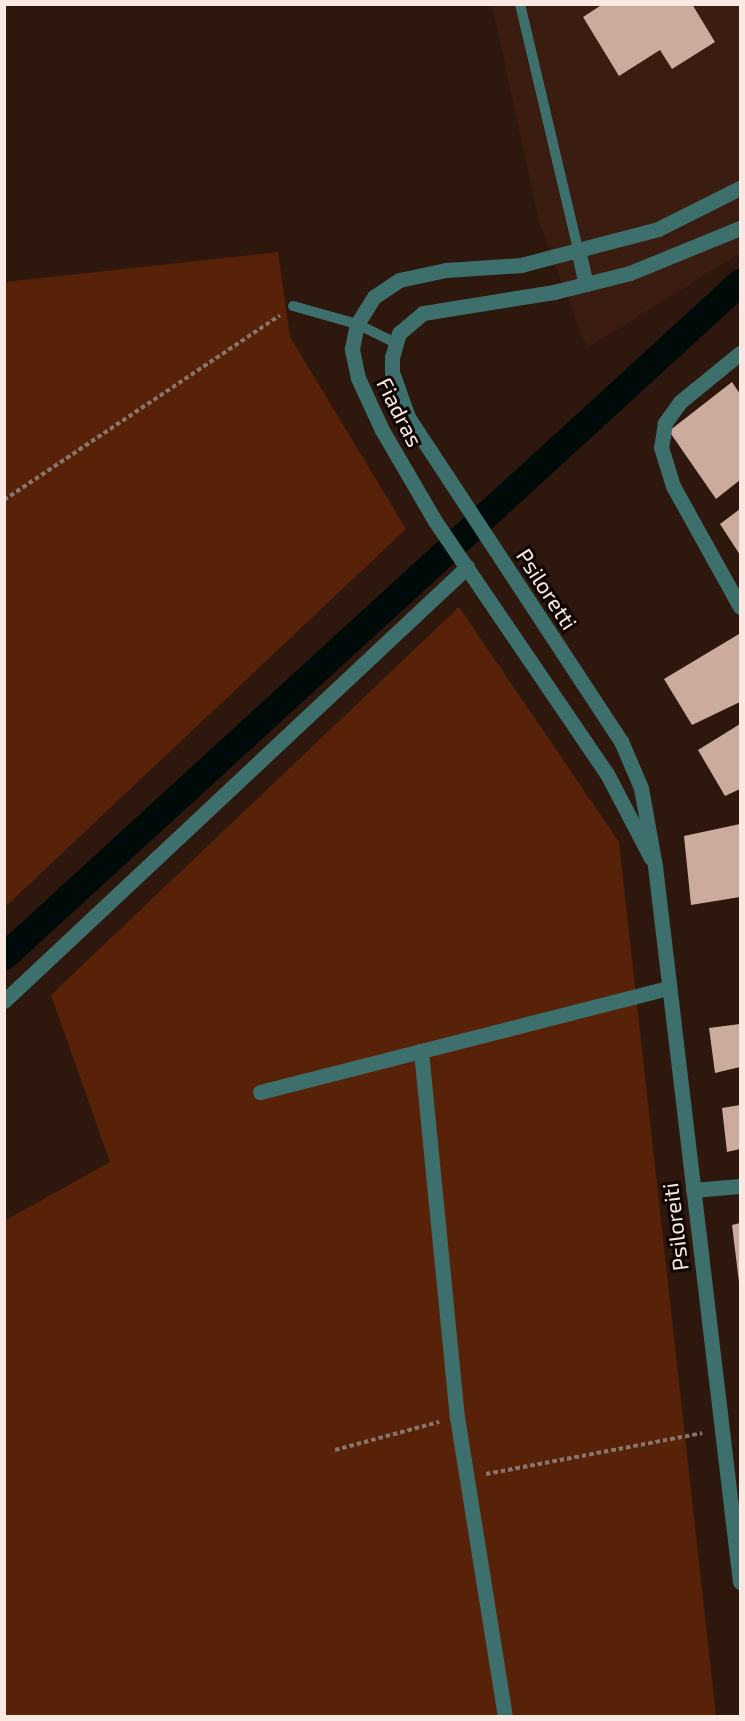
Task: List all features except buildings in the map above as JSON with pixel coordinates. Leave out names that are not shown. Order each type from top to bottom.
[{"type":"street","name":"Fiadras","points":[[655,866],[607,774],[435,521],[382,430],[358,378],[352,349],[357,324],[374,297],[399,280],[446,270],[521,265],[658,229],[741,188]]},
{"type":"street","name":"Fiadras","points":[[394,342],[406,325],[429,311],[586,284],[673,257],[741,228]]},
{"type":"street","points":[[578,250],[586,284]]},
{"type":"street","name":"Psiloretti","points":[[394,342],[392,372],[402,402],[458,497],[621,741],[646,807],[655,866]]},
{"type":"street","points":[[741,353],[680,402],[665,423],[661,447],[672,486],[741,607]]},
{"type":"street","points":[[4,1001],[463,562]]},
{"type":"street","name":"Psiloreiti","points":[[655,866],[741,1582]]},
{"type":"street","points":[[260,1092],[669,988]]},
{"type":"street","points":[[421,1051],[456,1417],[505,1716]]},
{"type":"street","points":[[693,1190],[741,1186]]},
{"type":"lane","points":[[520,4],[578,250]]},
{"type":"lane","points":[[293,306],[357,324],[394,342]]},
{"type":"path","points":[[4,500],[293,306]]},
{"type":"path","points":[[335,1450],[456,1417]]},
{"type":"path","points":[[467,1477],[722,1429]]},
{"type":"shaded area","points":[[492,5],[740,5],[740,253],[587,348],[539,222]]},
{"type":"shaded area","points":[[278,252],[290,337],[406,529],[5,907],[5,282]]},
{"type":"shaded area","points":[[459,607],[619,842],[716,1716],[5,1716],[4,1221],[110,1162],[51,995]]},
{"type":"waterway","points":[[4,956],[740,282]]}]
